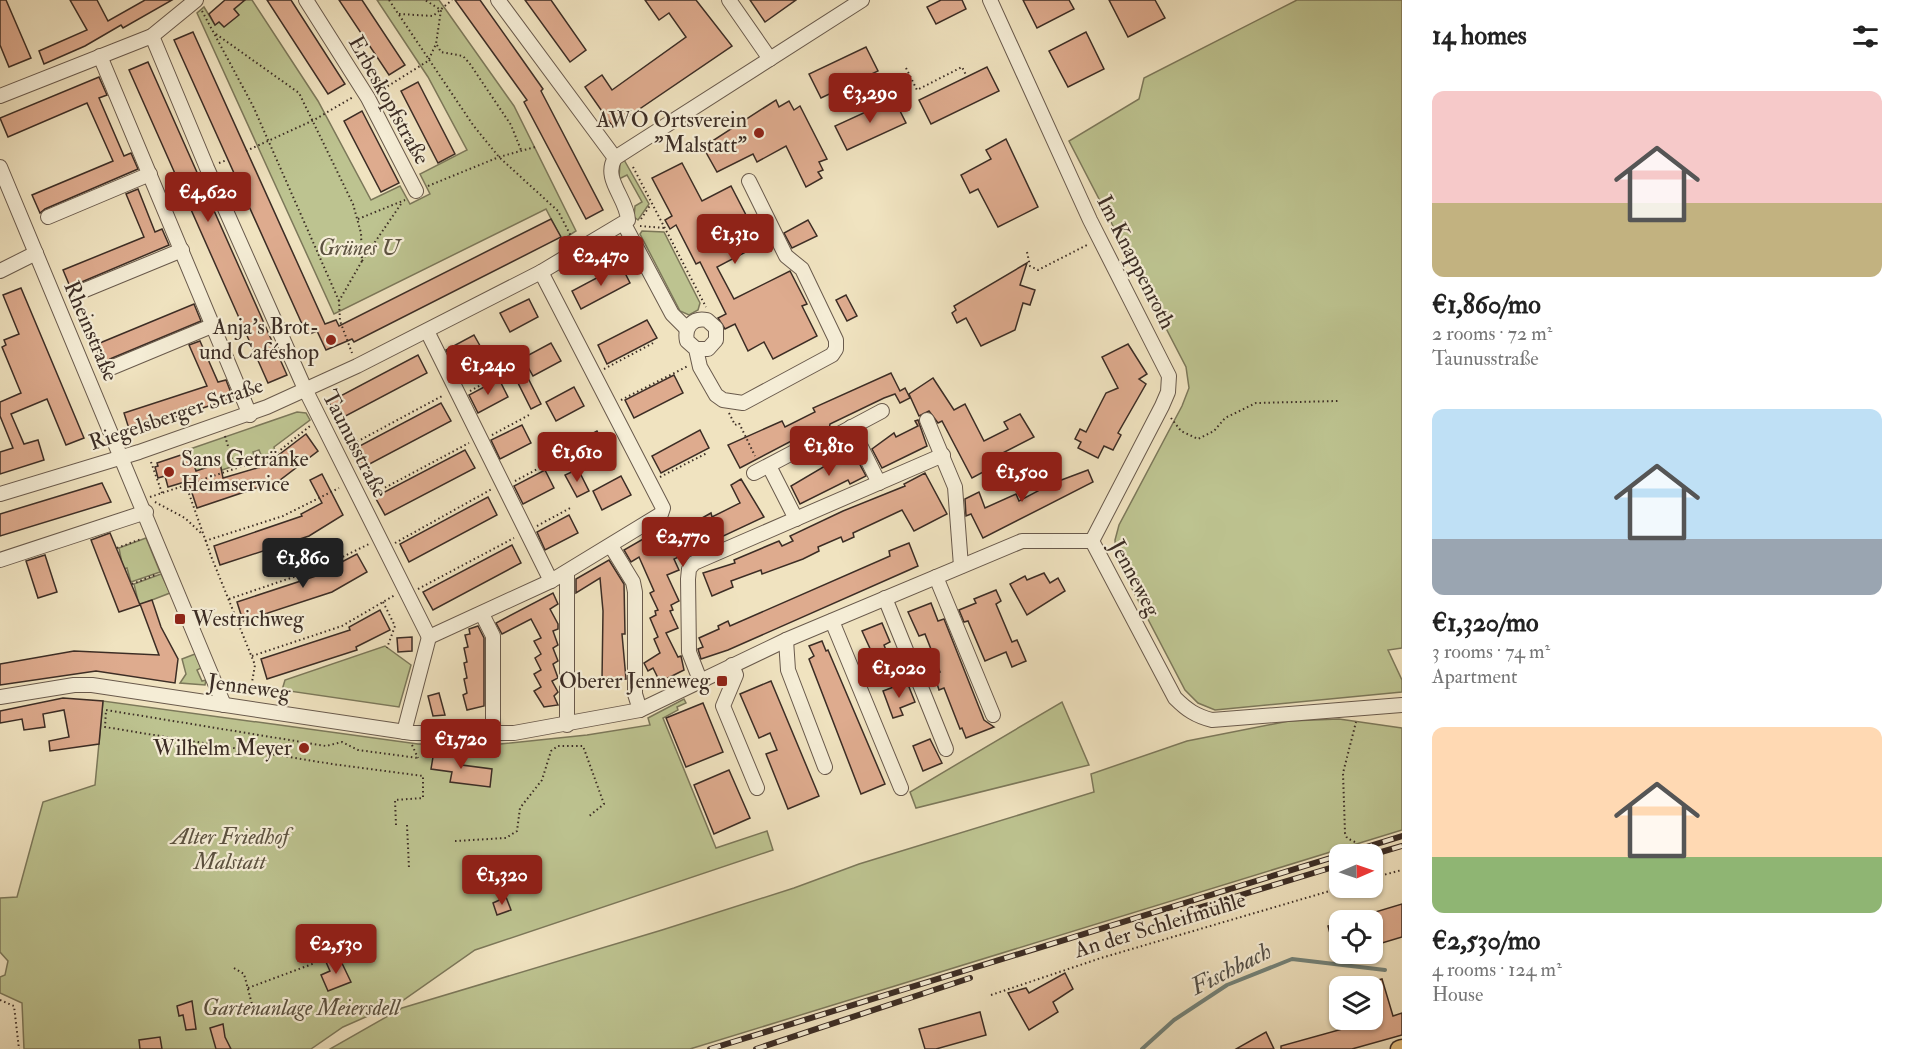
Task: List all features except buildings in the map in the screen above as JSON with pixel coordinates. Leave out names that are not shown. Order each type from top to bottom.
[{"type":"street","name":"Erbeskopfstraße","points":[[306,0],[365,95],[416,191]]},
{"type":"street","points":[[498,0],[612,162],[610,176],[628,212],[630,225],[672,314],[687,329]]},
{"type":"street","points":[[729,0],[770,59]]},
{"type":"street","points":[[612,162],[862,0]]},
{"type":"street","name":"Im Knappenroth","points":[[990,0],[1100,238],[1169,376],[1168,392],[1162,406],[1092,541]]},
{"type":"street","points":[[0,96],[152,36],[195,1]]},
{"type":"street","name":"Taunusstraße","points":[[152,36],[207,168],[305,390],[429,637]]},
{"type":"street","points":[[100,56],[250,415]]},
{"type":"street","name":"Rheinstraße","points":[[0,167],[146,512],[224,705]]},
{"type":"street","points":[[48,217],[150,174]]},
{"type":"street","points":[[697,355],[713,345],[717,334],[712,323],[701,319],[690,324],[687,329],[687,341],[697,355],[716,395],[723,400],[743,403],[832,355],[836,349],[836,340],[802,269],[786,256],[749,182]]},
{"type":"street","name":"Riegelsberger Straße","points":[[0,494],[250,415],[357,366],[630,225]]},
{"type":"street","points":[[80,292],[182,250]]},
{"type":"street","points":[[0,271],[36,253]]},
{"type":"street","points":[[408,738],[429,637],[551,581],[661,514],[663,507],[541,272]]},
{"type":"street","points":[[113,367],[214,325]]},
{"type":"street","points":[[426,331],[551,581]]},
{"type":"street","points":[[837,435],[882,411]]},
{"type":"street","points":[[927,420],[943,455],[958,502],[961,566]]},
{"type":"street","points":[[852,427],[879,483]]},
{"type":"street","points":[[794,452],[762,470],[796,519]]},
{"type":"street","points":[[700,680],[688,644],[689,569],[694,563],[943,455]]},
{"type":"street","points":[[0,560],[146,512]]},
{"type":"street","name":"Jenneweg","points":[[0,697],[74,685],[92,685],[224,705],[408,738],[493,734],[567,725],[640,710],[786,640],[1022,541],[1092,541],[1175,698],[1186,710],[1212,720],[1402,705]]},
{"type":"street","points":[[611,546],[633,582],[635,592],[635,694],[640,710]]},
{"type":"street","points":[[567,572],[567,725]]},
{"type":"street","points":[[936,577],[993,715]]},
{"type":"street","points":[[885,598],[946,749]]},
{"type":"street","points":[[482,614],[493,636],[493,734]]},
{"type":"street","points":[[832,621],[901,788]]},
{"type":"street","points":[[786,640],[788,670],[825,767]]},
{"type":"street","points":[[732,666],[736,675],[723,706],[757,788]]},
{"type":"path","points":[[389,0],[428,61],[499,157],[558,211],[579,251]]},
{"type":"path","points":[[425,0],[441,10]]},
{"type":"path","points":[[399,14],[426,18],[441,10],[452,0]]},
{"type":"path","points":[[195,1],[216,34],[268,141],[339,301],[340,321],[357,366]]},
{"type":"path","points":[[246,151],[365,95],[428,61],[436,44],[441,10]]},
{"type":"path","points":[[216,34],[290,85],[305,102],[358,219],[362,261]]},
{"type":"path","points":[[436,44],[441,52],[463,56],[470,63],[511,125],[520,150]]},
{"type":"path","points":[[906,68],[917,90],[962,67],[966,75]]},
{"type":"path","points":[[835,91],[844,106],[909,75]]},
{"type":"path","points":[[859,81],[867,95]]},
{"type":"path","points":[[499,157],[535,147]]},
{"type":"path","points":[[633,167],[712,323]]},
{"type":"path","points":[[166,179],[178,181],[207,168]]},
{"type":"path","points":[[339,301],[362,261],[402,203]]},
{"type":"path","points":[[630,225],[664,228]]},
{"type":"path","points":[[1027,252],[1030,266],[1038,270],[1100,238]]},
{"type":"path","points":[[594,375],[655,342]]},
{"type":"path","points":[[610,405],[697,355]]},
{"type":"path","points":[[336,454],[457,393],[505,372]]},
{"type":"path","points":[[1162,406],[1181,430],[1198,439],[1214,431],[1225,418],[1256,404],[1338,401]]},
{"type":"path","points":[[360,501],[528,415]]},
{"type":"path","points":[[203,534],[185,518],[147,498],[273,456],[319,420]]},
{"type":"path","points":[[733,422],[735,425],[739,423],[762,470]]},
{"type":"path","points":[[226,438],[235,470]]},
{"type":"path","points":[[650,482],[707,453]]},
{"type":"path","points":[[150,459],[162,494]]},
{"type":"path","points":[[229,599],[320,568],[382,543],[547,464]]},
{"type":"path","points":[[205,541],[283,516],[350,482]]},
{"type":"path","points":[[186,486],[205,541],[255,665],[250,692]]},
{"type":"path","points":[[252,656],[342,627],[383,602],[527,532],[572,507]]},
{"type":"path","points":[[667,526],[677,546]]},
{"type":"path","points":[[118,537],[118,547],[145,537]]},
{"type":"path","points":[[132,584],[161,573]]},
{"type":"path","points":[[383,602],[395,626],[387,648]]},
{"type":"path","points":[[1355,842],[1347,838],[1345,833],[1343,773],[1357,708]]},
{"type":"path","points":[[396,825],[395,800],[423,798],[423,776],[332,764],[105,726],[106,710],[326,746],[342,742],[357,750],[418,758],[408,738]]},
{"type":"path","points":[[455,841],[506,838],[517,831],[520,808],[542,780],[551,751],[558,746],[578,745],[586,750],[604,804],[588,817]]},
{"type":"path","points":[[407,825],[409,868]]},
{"type":"path","points":[[1383,875],[1402,870]]},
{"type":"path","name":"An der Schleifmühle","points":[[991,995],[1101,958],[1329,891]]},
{"type":"path","points":[[248,988],[315,963],[313,946]]},
{"type":"path","points":[[234,968],[244,974],[254,1012]]},
{"type":"path","points":[[0,1000],[14,1006],[19,1049]]},
{"type":"green space","name":"Grünes U","points":[[236,0],[252,0],[318,101],[371,200],[400,186],[410,204],[430,194],[420,174],[467,150],[428,77],[377,0],[439,0],[514,106],[576,231],[562,240],[546,209],[334,314],[197,13],[204,7],[215,25],[239,5]]},
{"type":"green space","points":[[1297,0],[1402,0],[1402,648],[1388,650],[1402,680],[1402,692],[1215,710],[1198,703],[1185,690],[1116,558],[1115,540],[1119,525],[1182,406],[1189,388],[1186,367],[1069,141],[1139,99],[1144,78]]},
{"type":"green space","points":[[623,158],[649,204],[638,220],[634,217],[635,206],[642,202],[627,175],[619,179],[620,163]]},
{"type":"green space","points":[[642,231],[664,232],[700,303],[698,310],[689,315],[680,311],[640,234]]},
{"type":"green space","points":[[297,412],[306,413],[310,420],[274,447],[275,451],[262,457],[259,450],[253,452],[255,459],[222,470],[219,464],[198,478],[190,449]]},
{"type":"green space","points":[[146,538],[160,572],[131,582],[127,568],[123,569],[119,548]]},
{"type":"green space","points":[[161,574],[170,593],[139,605],[134,584]]},
{"type":"green space","points":[[385,646],[411,665],[399,707],[282,690],[285,680]]},
{"type":"green space","points":[[195,654],[201,668],[197,670],[202,681],[206,680],[205,685],[180,683],[186,674],[182,659]]},
{"type":"green space","name":"Alter Friedhof Malstatt","points":[[684,699],[686,703],[663,718],[716,848],[767,831],[773,850],[475,950],[402,1001],[343,1027],[311,1049],[24,1049],[22,1003],[0,993],[0,977],[5,975],[8,961],[0,952],[0,898],[17,897],[43,802],[95,785],[103,701],[418,744],[500,744],[587,735],[650,725],[648,718]]},
{"type":"green space","points":[[1062,702],[1089,765],[916,808],[910,792]]},
{"type":"green space","points":[[1339,719],[1402,728],[1402,830],[1356,844],[1329,844],[1329,852],[690,1049],[330,1049],[402,1008],[662,930],[794,888],[859,864],[1094,792],[1091,774],[1187,741],[1289,721]]},
{"type":"waterway","name":"Fischbach","points":[[1142,1049],[1174,1020],[1227,985],[1292,959],[1385,970]]},
{"type":"railway","points":[[710,1049],[1402,836]]},
{"type":"railway","points":[[1383,852],[1402,846]]},
{"type":"railway","points":[[1188,911],[1329,868]]},
{"type":"railway","points":[[756,1049],[970,978]]},
{"type":"place","name":"AWO Ortsverein \"Malstatt\"","points":[[759,133]]},
{"type":"place","name":"Anja's Brot- und Caféshop","points":[[331,340]]},
{"type":"place","name":"Sans Getränke Heimservice","points":[[169,472]]},
{"type":"place","name":"Westrichweg","points":[[180,619]]},
{"type":"place","name":"Oberer Jenneweg","points":[[722,681]]},
{"type":"place","name":"Wilhelm Meyer","points":[[304,748]]},
{"type":"park label","name":"Gartenanlage Meiersdell","points":[[301,1008]]}]
